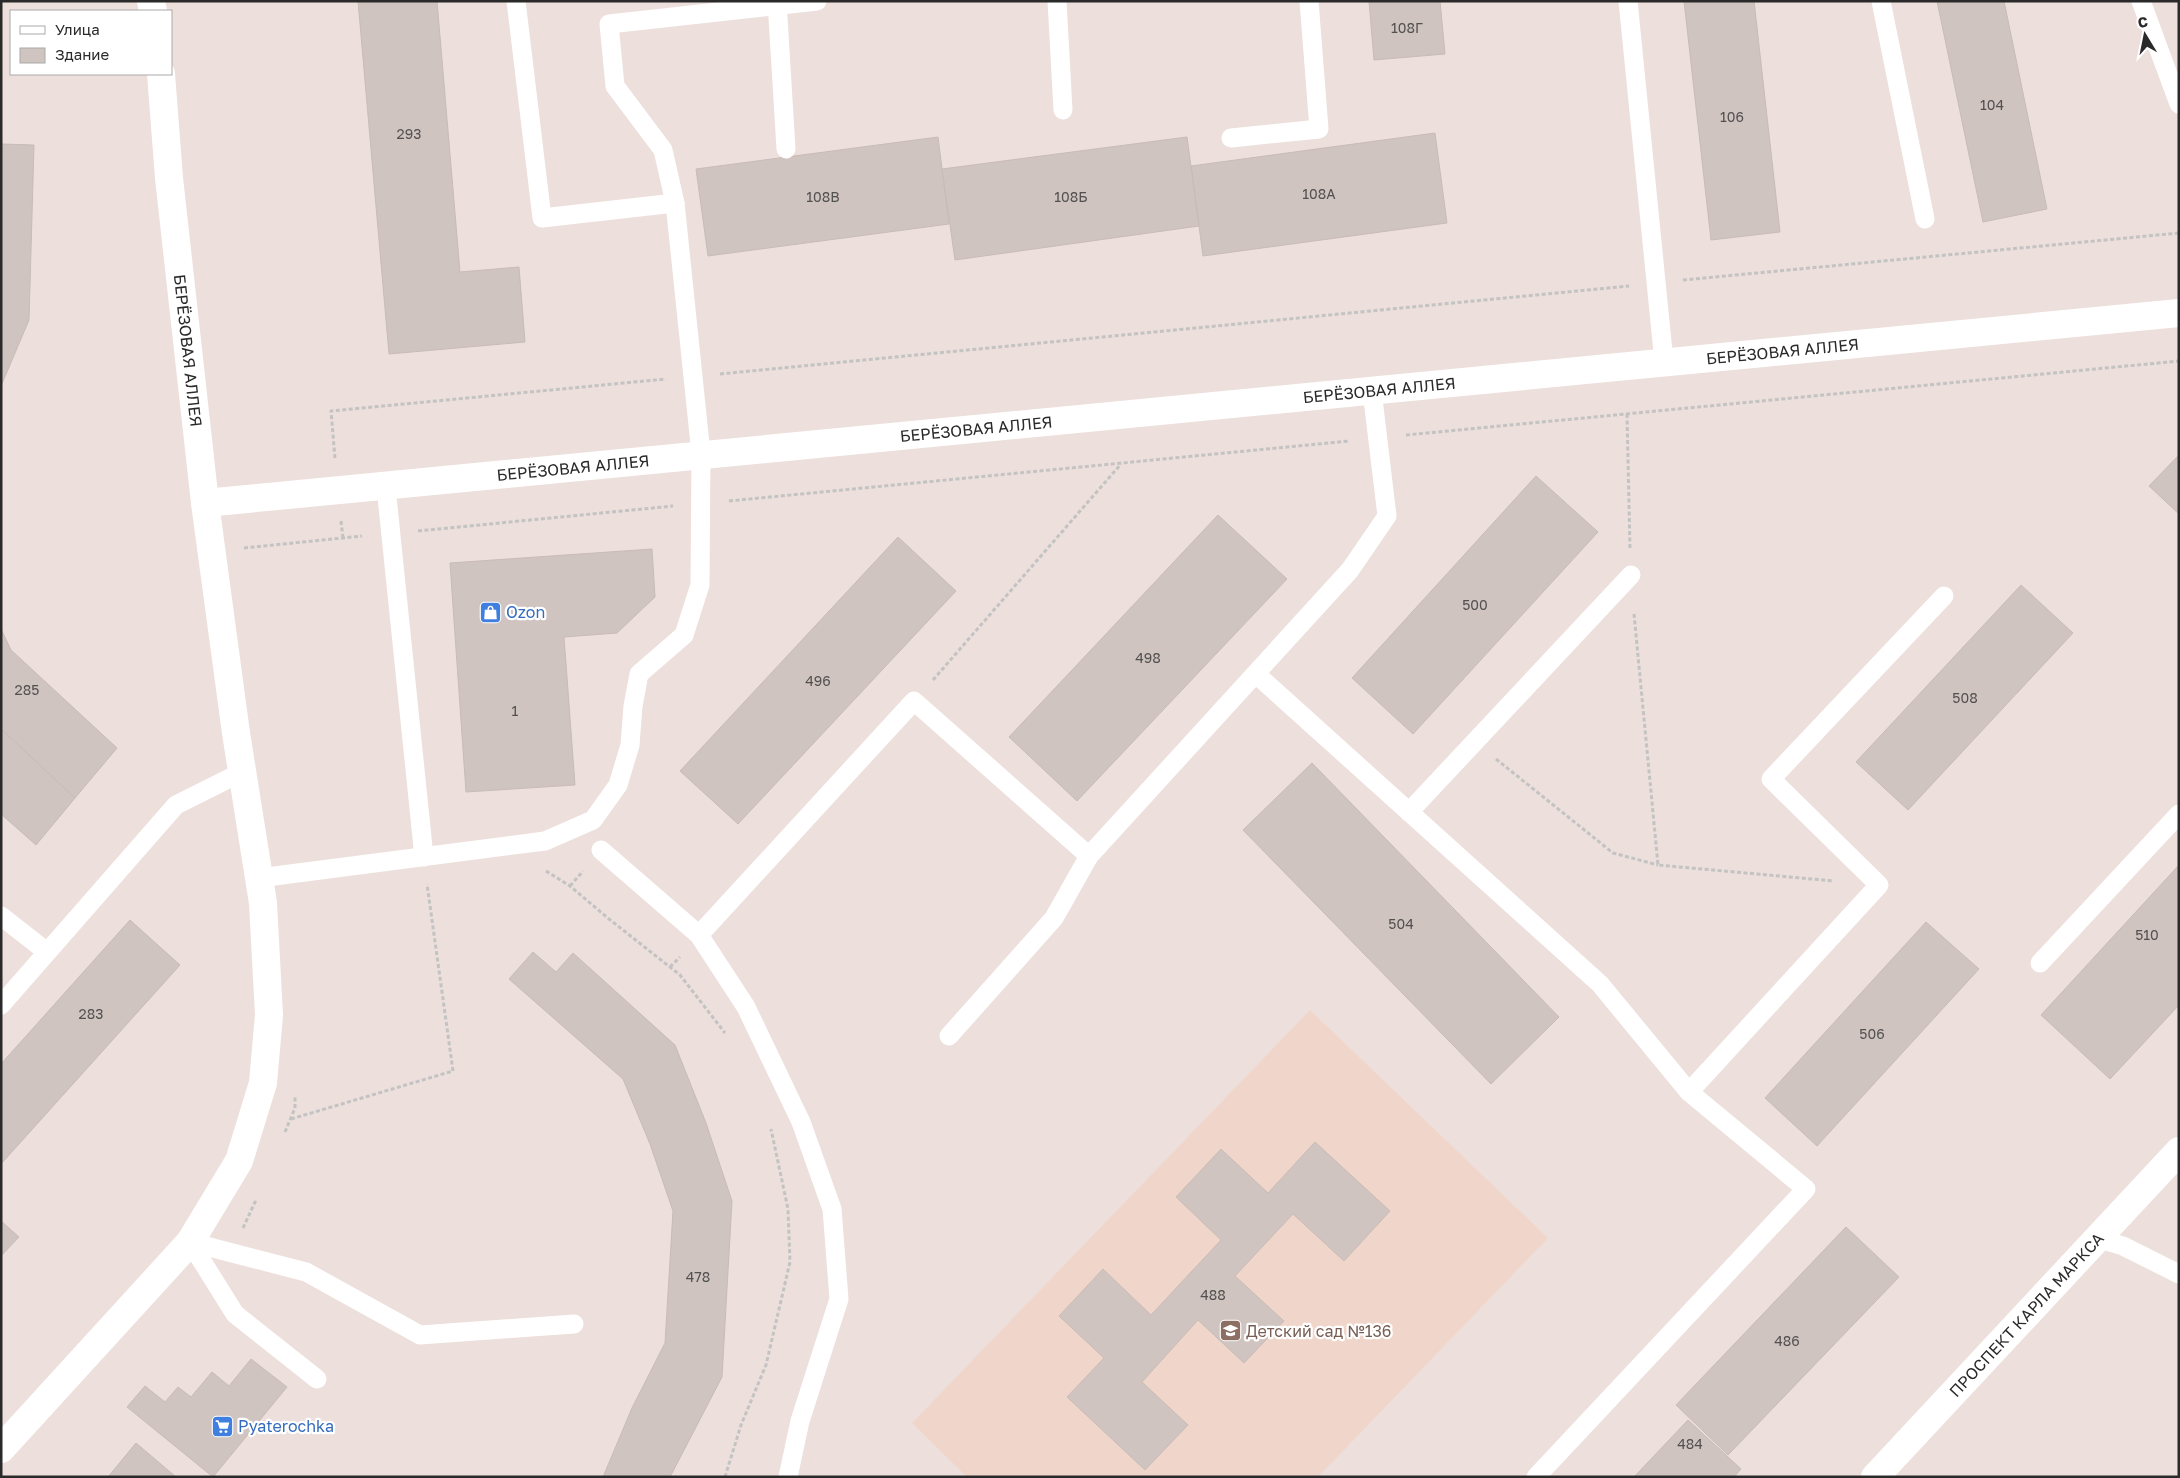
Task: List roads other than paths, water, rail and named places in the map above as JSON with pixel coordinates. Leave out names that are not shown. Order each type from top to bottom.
[{"type":"street","name":"БЕРЁЗОВАЯ АЛЛЕЯ","points":[[161,75],[169,178],[205,503],[338,492],[701,454],[2179,313]]},
{"type":"street","points":[[1,1449],[190,1242],[239,1161],[263,1083],[269,1016],[263,903],[242,772],[205,503]]},
{"type":"street","name":"ПРОСПЕКТ КАРЛА МАРКСА","points":[[1875,1477],[2179,1151]]},
{"type":"lane","points":[[516,1],[542,218],[675,203]]},
{"type":"lane","points":[[259,878],[545,841],[593,820],[618,785],[630,745],[633,706],[639,674],[684,635],[700,585],[701,454],[675,203],[663,150],[615,86],[609,24],[777,3],[817,1]]},
{"type":"lane","points":[[1058,1],[1063,110]]},
{"type":"lane","points":[[1231,138],[1319,129],[1309,1]]},
{"type":"lane","points":[[1628,1],[1664,362]]},
{"type":"lane","points":[[1880,1],[1925,219]]},
{"type":"lane","points":[[2141,1],[2179,104]]},
{"type":"lane","points":[[777,3],[786,149]]},
{"type":"lane","points":[[949,1036],[1054,918],[1088,856],[1350,570],[1387,516],[1372,391]]},
{"type":"lane","points":[[386,487],[424,857]]},
{"type":"lane","points":[[1409,812],[1631,575]]},
{"type":"lane","points":[[1689,1092],[1879,885],[1771,779],[1944,596]]},
{"type":"lane","points":[[1256,674],[1600,984],[1689,1092],[1806,1189],[1536,1477]]},
{"type":"lane","points":[[699,935],[914,701],[1088,856]]},
{"type":"lane","points":[[1,1005],[176,805],[242,772]]},
{"type":"lane","points":[[2040,963],[2179,814]]},
{"type":"lane","points":[[601,850],[699,935],[746,1007],[801,1122],[832,1209],[839,1299],[800,1421],[788,1477]]},
{"type":"lane","points":[[1,916],[47,952]]},
{"type":"lane","points":[[2096,1238],[2123,1246],[2179,1274]]},
{"type":"lane","points":[[190,1242],[306,1272],[420,1335],[574,1324]]},
{"type":"lane","points":[[190,1242],[235,1314],[318,1378]]},
{"type":"place","name":"Ozon","points":[[490,612]]},
{"type":"place","name":"Детский сад №136","points":[[1230,1331]]},
{"type":"place","name":"Pyaterochka","points":[[222,1426]]}]
